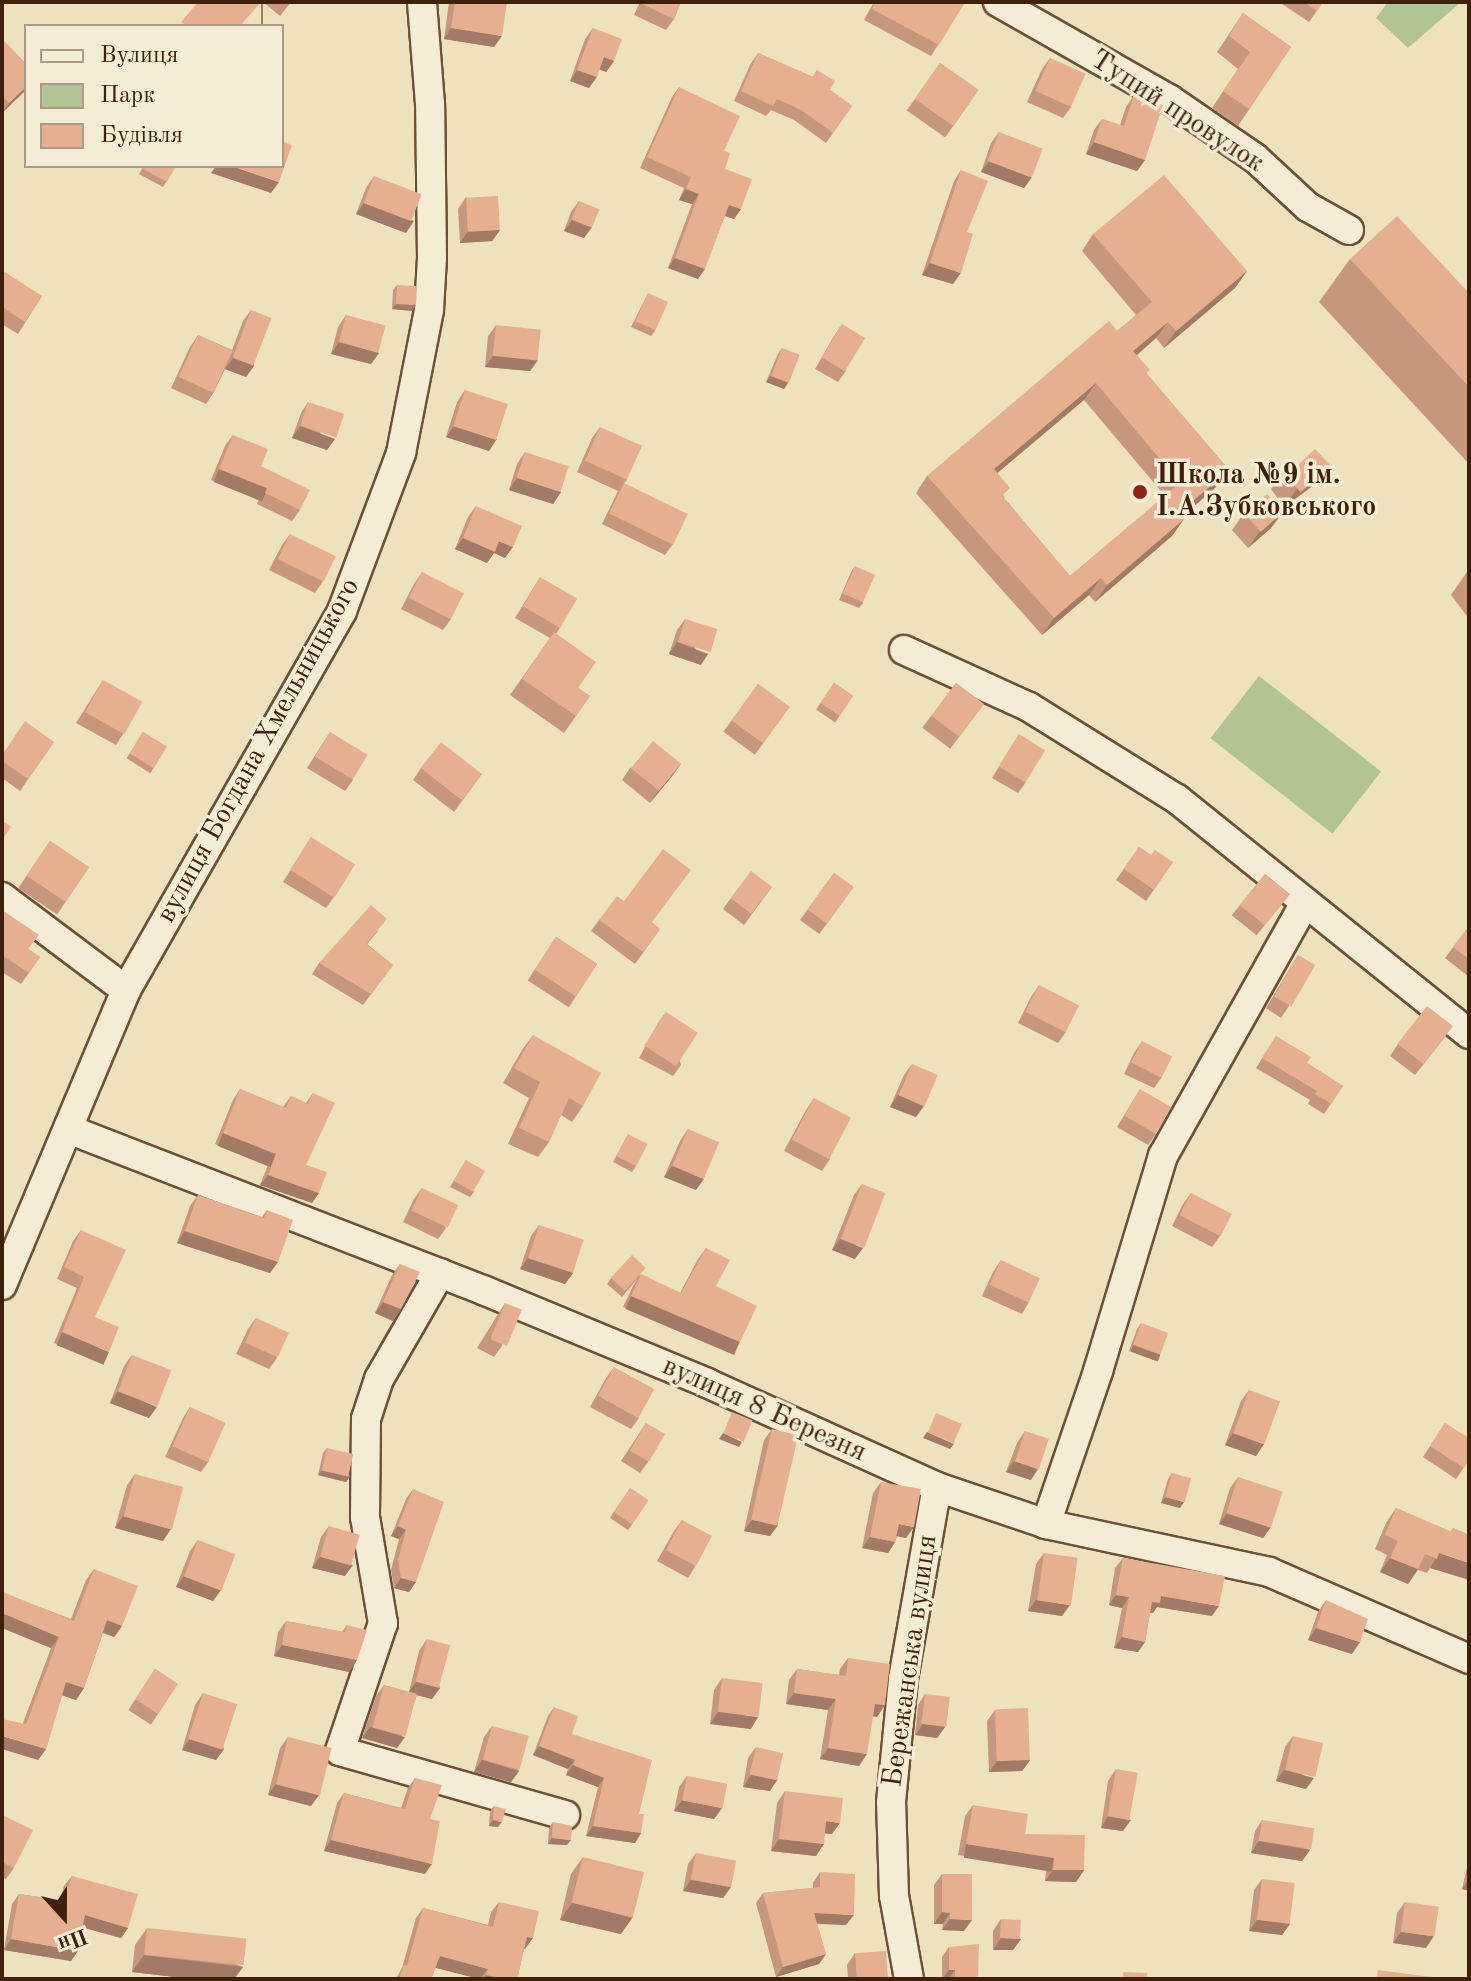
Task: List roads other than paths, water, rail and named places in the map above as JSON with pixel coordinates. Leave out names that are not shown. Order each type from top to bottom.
[{"type":"street","name":"вулиця Богдана Хмельницького","points":[[2,1285],[126,990],[342,611],[401,453],[429,310],[432,258],[430,104],[422,2]]},
{"type":"street","name":"Тупий провулок","points":[[998,2],[1169,99],[1255,158],[1308,207],[1349,230]]},
{"type":"street","points":[[904,650],[1029,707],[1177,799],[1469,1034]]},
{"type":"street","points":[[2,897],[126,990]]},
{"type":"street","points":[[1046,1524],[1163,1156],[1305,903]]},
{"type":"street","name":"вулиця 8 Березня","points":[[68,1129],[440,1273],[707,1383],[937,1487],[1046,1524],[1269,1572],[1469,1659]]},
{"type":"street","points":[[440,1273],[379,1379],[366,1419],[365,1517],[383,1623],[340,1751],[565,1815]]},
{"type":"street","name":"Бережанська вулиця","points":[[909,1979],[894,1896],[891,1802],[903,1679],[937,1487]]},
{"type":"place","name":"Школа №9 ім. І.А.Зубковського","points":[[1140,492]]}]
